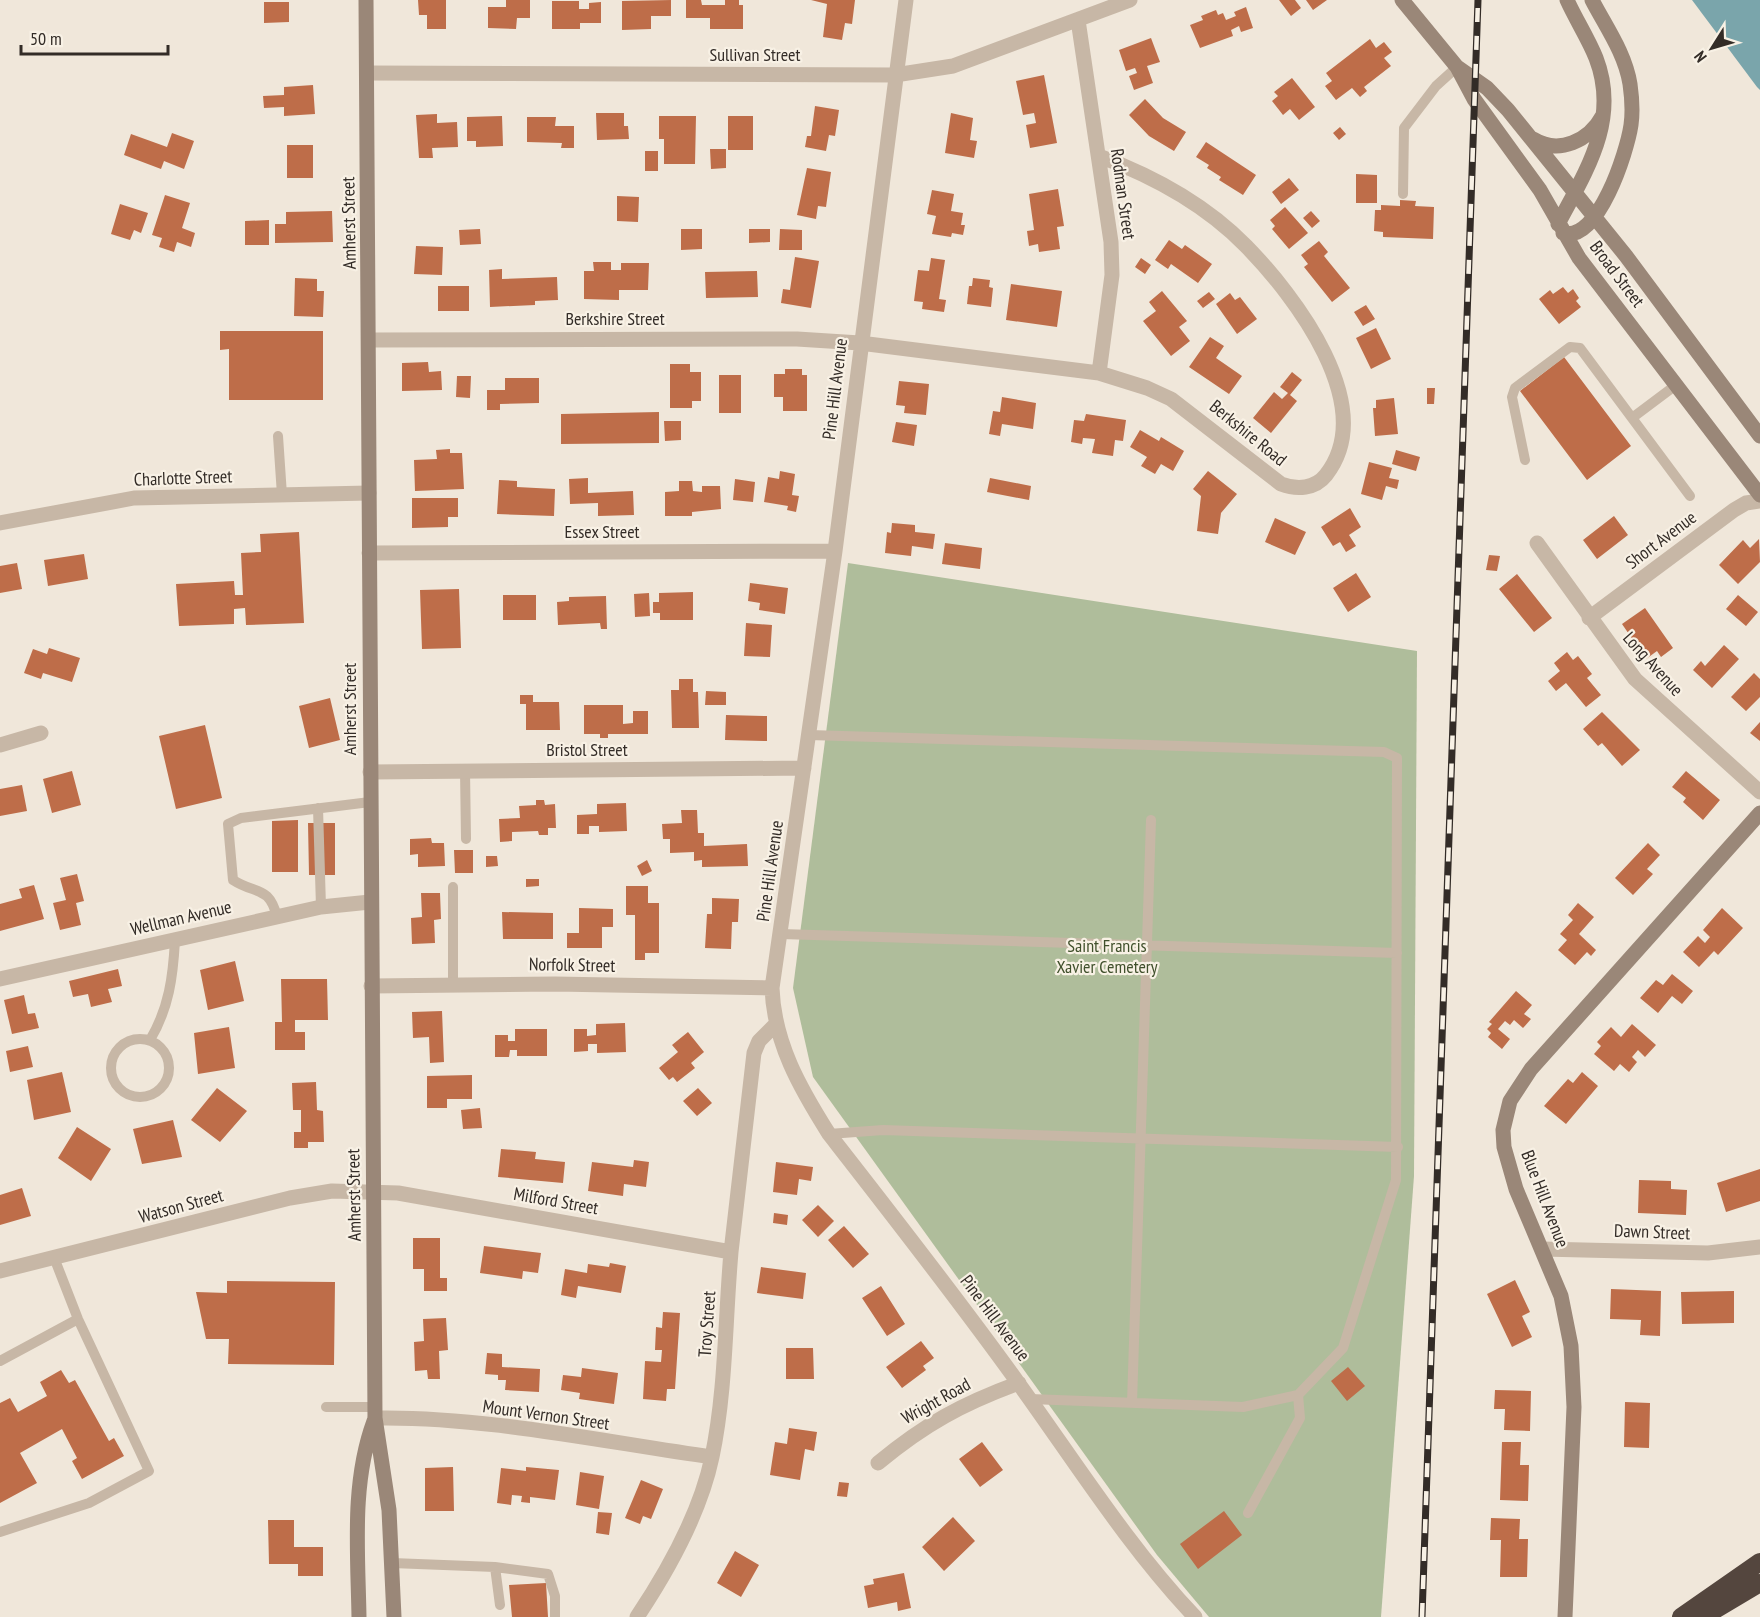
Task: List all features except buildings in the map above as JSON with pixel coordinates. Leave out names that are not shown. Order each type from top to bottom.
[{"type":"highway","points":[[1682,1617],[1760,1562]]},
{"type":"highway","points":[[1703,1617],[1760,1582]]},
{"type":"main road","name":"Amherst Street","points":[[366,0],[375,1413],[387,1488],[394,1617]]},
{"type":"main road","name":"Broad Street","points":[[1402,0],[1457,67],[1474,99],[1540,190],[1560,229],[1760,495]]},
{"type":"main road","points":[[1567,0],[1599,67],[1605,92],[1605,112],[1598,144],[1560,229],[1580,232],[1595,217],[1627,147],[1632,104],[1628,74],[1592,0]]},
{"type":"main road","name":"Broad Street","points":[[1457,67],[1487,88],[1531,138],[1595,217],[1758,431]]},
{"type":"main road","points":[[1531,138],[1548,146],[1566,145],[1587,134],[1605,112]]},
{"type":"main road","name":"Blue Hill Avenue","points":[[1565,1617],[1574,1373],[1570,1338],[1561,1296],[1516,1189],[1504,1147],[1503,1130],[1510,1101],[1531,1069],[1760,813]]},
{"type":"main road","name":"Amherst Street","points":[[359,1617],[360,1488],[365,1452],[375,1413]]},
{"type":"street","name":"Pine Hill Avenue","points":[[906,0],[835,551],[772,988],[776,1024],[787,1060],[803,1092],[829,1134],[1019,1383],[1162,1583],[1195,1617]]},
{"type":"street","name":"Sullivan Street","points":[[367,73],[895,75],[953,66],[1130,0]]},
{"type":"street","name":"Rodman Street","points":[[1078,20],[1111,242],[1112,275],[1100,373]]},
{"type":"street","name":"Berkshire Road","points":[[860,343],[1100,373],[1147,388],[1171,399],[1281,484],[1294,489],[1308,487],[1322,480],[1332,467],[1340,448],[1343,426],[1336,380],[1328,358],[1316,337],[1268,271],[1246,246],[1208,213],[1142,172],[1099,156]]},
{"type":"street","name":"Berkshire Street","points":[[369,340],[752,338],[860,343]]},
{"type":"street","name":"Charlotte Street","points":[[0,523],[134,498],[369,493]]},
{"type":"street","name":"Short Avenue","points":[[1589,618],[1734,510],[1746,502],[1760,501]]},
{"type":"street","name":"Long Avenue","points":[[1537,543],[1589,618],[1645,689],[1760,792]]},
{"type":"street","name":"Essex Street","points":[[369,553],[835,551]]},
{"type":"street","points":[[0,745],[40,733]]},
{"type":"street","name":"Bristol Street","points":[[370,772],[804,768]]},
{"type":"street","name":"Wellman Avenue","points":[[0,979],[321,907],[370,902]]},
{"type":"street","name":"Norfolk Street","points":[[371,986],[772,988]]},
{"type":"street","name":"Troy Street","points":[[637,1617],[674,1558],[702,1489],[712,1457],[721,1398],[731,1252],[754,1053],[759,1041],[776,1024]]},
{"type":"street","name":"Milford Street","points":[[373,1190],[731,1252]]},
{"type":"street","name":"Watson Street","points":[[0,1271],[55,1260],[290,1198],[332,1191],[373,1190]]},
{"type":"street","name":"Dawn Street","points":[[1542,1249],[1708,1253],[1760,1247]]},
{"type":"street","name":"Wright Road","points":[[878,1463],[909,1437],[954,1409],[1019,1383]]},
{"type":"street","name":"Mount Vernon Street","points":[[375,1413],[513,1429],[712,1457]]},
{"type":"lane","points":[[1403,194],[1404,128],[1436,87],[1457,67]]},
{"type":"lane","points":[[1525,460],[1512,397],[1515,388],[1570,347],[1580,348],[1690,496]]},
{"type":"lane","points":[[1632,418],[1676,385]]},
{"type":"lane","points":[[278,436],[282,495]]},
{"type":"lane","points":[[809,735],[1384,752],[1397,759],[1398,1147],[1396,1180],[1343,1348],[1298,1395],[1243,1407],[1030,1399]]},
{"type":"lane","points":[[465,770],[466,839]]},
{"type":"lane","points":[[277,917],[268,895],[233,880],[228,824],[242,818],[370,802]]},
{"type":"lane","points":[[318,808],[321,907]]},
{"type":"lane","points":[[1132,1403],[1151,820]]},
{"type":"lane","points":[[453,887],[453,985]]},
{"type":"lane","points":[[780,934],[1397,953]]},
{"type":"lane","points":[[150,1040],[162,1020],[172,984],[175,940]]},
{"type":"lane","points":[[132,1040],[150,1040],[165,1053],[170,1071],[167,1080],[153,1094],[134,1096],[118,1087],[111,1069],[112,1059],[123,1044],[132,1040]]},
{"type":"lane","points":[[829,1134],[883,1130],[1398,1147]]},
{"type":"lane","points":[[0,1532],[89,1503],[149,1471],[78,1319],[55,1260]]},
{"type":"lane","points":[[0,1361],[78,1319]]},
{"type":"lane","points":[[1248,1513],[1300,1418],[1298,1395]]},
{"type":"lane","points":[[326,1407],[375,1413]]},
{"type":"lane","points":[[392,1563],[495,1567],[548,1574],[555,1596],[555,1617]]},
{"type":"lane","points":[[495,1567],[500,1605]]},
{"type":"green space","name":"Saint Francis Xavier Cemetery","points":[[848,563],[1417,651],[1414,1176],[1381,1617],[1209,1617],[1157,1555],[813,1077],[793,988]]},
{"type":"water","points":[[1692,0],[1760,0],[1760,90],[1757,87]]},
{"type":"railway","points":[[1422,1617],[1478,0]]}]
